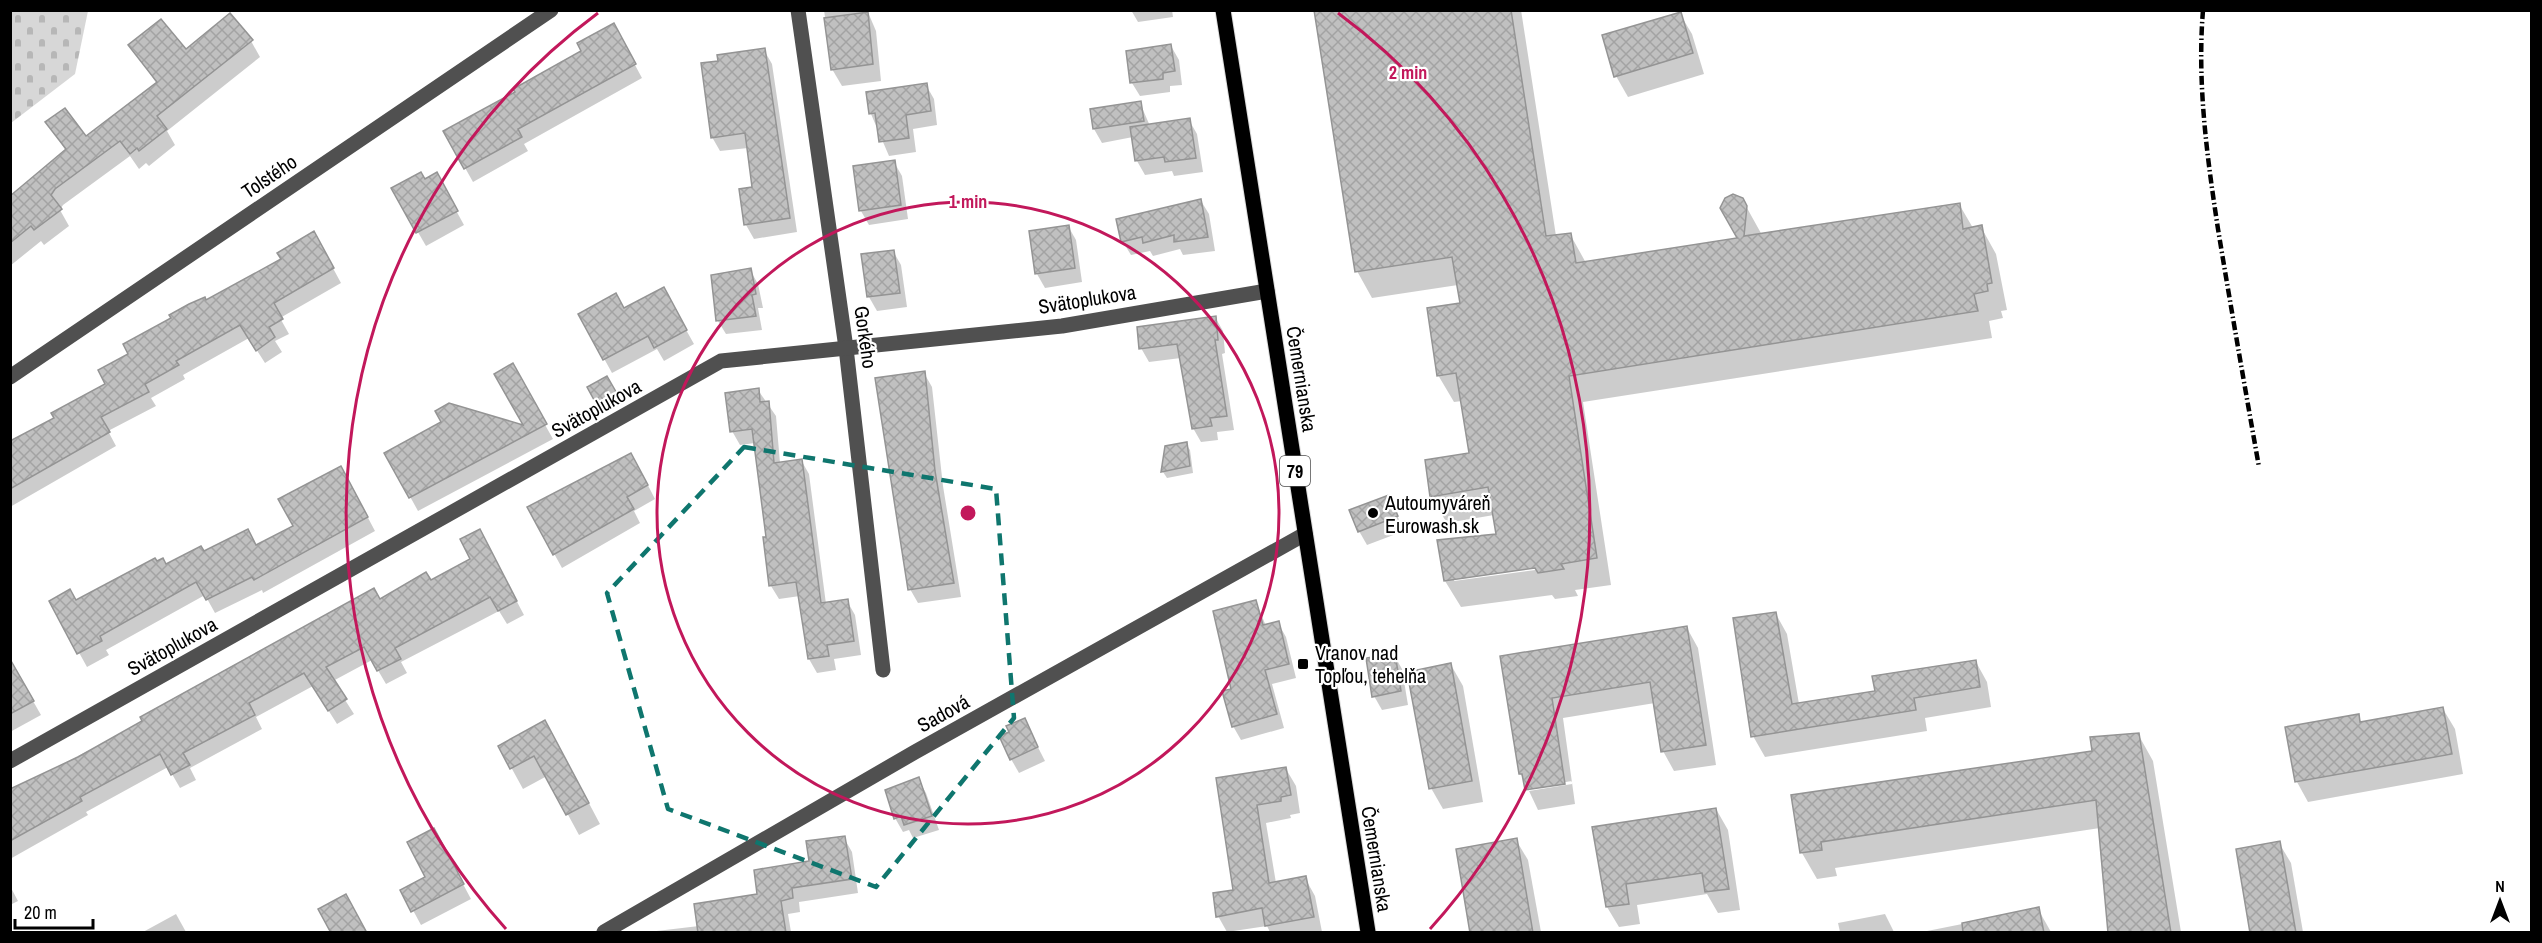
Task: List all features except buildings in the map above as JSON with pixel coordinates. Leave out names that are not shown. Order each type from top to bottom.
[{"type":"main road","name":"Čemernianska","points":[[1222,10],[1368,933]]},
{"type":"street","name":"Tolstého","points":[[10,377],[551,10]]},
{"type":"street","name":"Gorkého","points":[[798,10],[846,348],[883,670]]},
{"type":"street","name":"Svätoplukova","points":[[10,761],[721,361],[1062,326],[1267,291]]},
{"type":"street","name":"Sadová","points":[[604,933],[915,752],[1305,534]]},
{"type":"highlighted area","points":[[744,447],[996,489],[1014,718],[876,887],[668,809],[607,593]]},
{"type":"green space","points":[[11,10],[88,11],[75,74],[11,123]]},
{"type":"railway","points":[[2203,10],[2202,92],[2210,175],[2259,467]]},
{"type":"place","name":"Autoumyváreň Eurowash.sk","points":[[1373,513]]},
{"type":"place","name":"Vranov nad Topľou, tehelňa","points":[[1303,664]]}]
